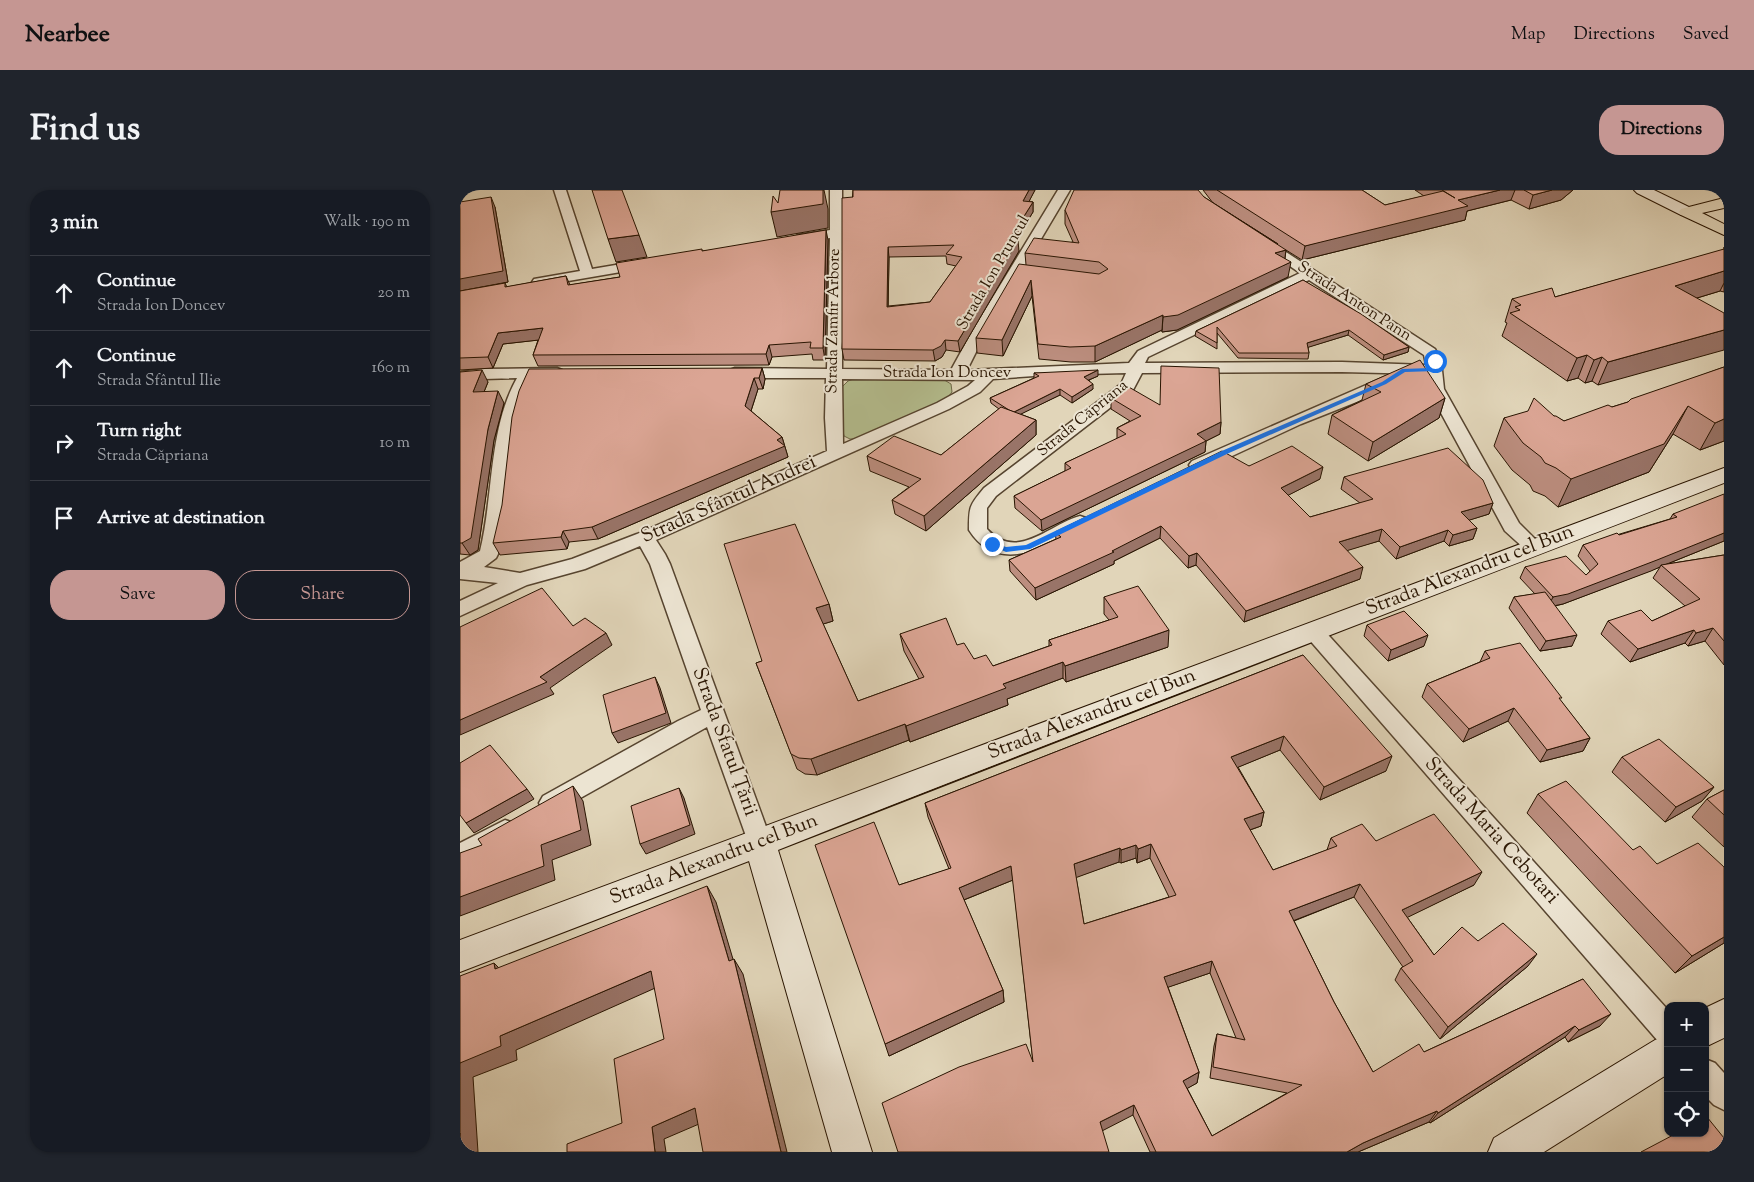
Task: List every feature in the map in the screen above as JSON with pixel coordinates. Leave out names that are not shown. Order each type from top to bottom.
[{"type":"main road","points":[[1642,190],[1724,230]]},
{"type":"main road","points":[[1687,212],[1724,202]]},
{"type":"main road","name":"Strada Alexandru cel Bun","points":[[460,956],[760,843],[1042,733],[1314,632],[1533,546],[1724,475]]},
{"type":"main road","name":"Strada Sfatul Țării","points":[[760,843],[852,1152]]},
{"type":"main road","points":[[1709,1026],[1724,1017]]},
{"type":"main road","points":[[1508,1152],[1664,1054]]},
{"type":"street","points":[[560,190],[588,273]]},
{"type":"street","name":"Strada Zamfir Arbore","points":[[836,190],[832,428],[836,452]]},
{"type":"street","name":"Strada Ion Pruncul","points":[[957,374],[980,330],[1020,273],[1064,190]]},
{"type":"street","points":[[788,241],[835,233]]},
{"type":"street","name":"Strada Anton Pann","points":[[1253,236],[1430,352],[1435,361],[1433,379],[1436,389],[1512,527],[1533,546]]},
{"type":"street","points":[[529,284],[654,263]]},
{"type":"street","name":"Strada Căpriana","points":[[1096,514],[1027,548],[1006,549],[992,544],[978,530],[978,507],[990,492],[1127,387],[1132,380],[1137,361],[1152,349],[1310,274]]},
{"type":"street","name":"Strada Ion Doncev","points":[[716,372],[989,375],[1049,370],[1134,368],[1434,370]]},
{"type":"street","points":[[1183,472],[1252,440],[1361,394],[1404,370]]},
{"type":"street","points":[[460,571],[489,554],[496,518],[508,423],[519,386],[528,373]]},
{"type":"street","points":[[460,377],[568,373]]},
{"type":"street","name":"Strada Sfântul Andrei","points":[[460,609],[520,580],[578,564],[644,538],[961,397],[974,389],[989,375]]},
{"type":"street","name":"Strada Sfatul Țării","points":[[644,538],[656,554],[760,843]]},
{"type":"street","points":[[460,571],[520,580]]},
{"type":"street","name":"Strada Maria Cebotari","points":[[1314,632],[1664,1026]]},
{"type":"street","points":[[460,856],[686,726],[714,714]]},
{"type":"street","points":[[1709,1078],[1724,1095]]},
{"type":"green space","points":[[859,377],[941,378],[951,384],[952,392],[945,401],[858,439],[850,439],[844,436],[841,423],[842,387],[848,381]]},
{"type":"building","points":[[592,190],[622,190],[639,235],[608,239]]},
{"type":"building","points":[[780,190],[823,190],[823,204],[771,212],[773,196],[778,203]]},
{"type":"building","points":[[853,190],[1029,190],[1023,201],[1033,202],[1009,240],[1018,241],[958,341],[945,340],[941,346],[933,350],[842,349],[842,198],[853,197]],"holes":[[[954,245],[946,254],[962,257],[930,302],[887,307],[888,247]]]},
{"type":"building","points":[[1074,190],[1198,190],[1204,197],[1286,250],[1275,253],[1291,262],[1178,315],[1163,317],[1163,315],[1095,346],[1070,347],[1038,344],[1031,280],[1002,340],[976,338],[1019,264],[1099,274],[1108,269],[1099,262],[1025,253],[1034,238],[1079,243],[1065,210]]},
{"type":"building","points":[[1217,190],[1362,190],[1385,205],[1443,191],[1455,198],[1442,190],[1500,190],[1458,200],[1468,206],[1305,246]]},
{"type":"building","points":[[1524,190],[1552,190],[1533,195]]},
{"type":"building","points":[[491,197],[503,271],[460,279],[460,202]]},
{"type":"building","points":[[826,230],[823,348],[810,348],[811,342],[769,345],[766,354],[533,355],[543,328],[498,333],[488,357],[460,358],[460,291],[505,283],[505,287],[566,276],[568,285],[620,277],[616,263]]},
{"type":"building","points":[[1724,249],[1724,271],[1675,286],[1724,313],[1724,330],[1608,362],[1602,357],[1594,360],[1587,355],[1577,358],[1510,313],[1520,310],[1515,307],[1521,305],[1512,299],[1552,288],[1555,297]]},
{"type":"building","points":[[1303,280],[1361,314],[1409,347],[1384,355],[1349,330],[1307,343],[1309,353],[1239,353],[1217,327],[1217,343],[1196,331]]},
{"type":"building","points":[[1420,360],[1445,398],[1373,442],[1332,415],[1381,392],[1366,384]]},
{"type":"building","points":[[1161,366],[1219,368],[1221,422],[1197,434],[1206,441],[1041,520],[1014,496],[1071,468],[1065,463],[1126,434],[1117,428],[1141,416],[1111,398],[1127,386],[1160,405]]},
{"type":"building","points":[[1724,367],[1724,419],[1715,423],[1688,406],[1664,444],[1571,479],[1556,468],[1545,463],[1541,457],[1523,443],[1504,418],[1528,411],[1534,398],[1554,416],[1564,421],[1608,405],[1612,407],[1628,402],[1631,399]]},
{"type":"building","points":[[762,368],[759,378],[754,378],[745,406],[782,437],[777,440],[785,446],[592,527],[563,531],[561,537],[493,543],[502,505],[512,417],[519,391],[529,369]]},
{"type":"building","points":[[482,370],[473,392],[498,391],[488,429],[471,538],[460,543],[460,372]]},
{"type":"building","points":[[1098,370],[1084,377],[1093,384],[1072,397],[1060,389],[1014,412],[990,398],[1039,376],[1034,373]]},
{"type":"building","points":[[1001,407],[1036,420],[924,516],[892,500],[921,479],[867,456],[894,436],[941,455]]},
{"type":"building","points":[[1292,446],[1323,467],[1281,488],[1310,517],[1373,499],[1344,477],[1448,448],[1483,480],[1493,503],[1461,512],[1477,528],[1453,535],[1448,530],[1400,547],[1382,529],[1339,542],[1363,567],[1246,611],[1197,553],[1189,556],[1161,526],[1112,551],[1114,552],[1035,588],[1009,560],[1061,537],[1055,532],[1222,451],[1249,466]]},
{"type":"building","points":[[1724,494],[1724,533],[1568,594],[1553,597],[1525,567],[1566,556],[1586,575],[1598,564],[1583,545],[1617,533],[1619,535],[1677,517],[1673,514]]},
{"type":"building","points":[[795,524],[829,604],[816,608],[858,701],[924,677],[900,634],[946,618],[957,645],[964,643],[974,659],[986,655],[993,666],[1052,645],[1049,640],[1118,617],[1104,597],[1138,586],[1169,630],[1065,666],[1063,662],[1003,684],[1006,688],[811,759],[799,758],[791,754],[756,663],[762,661],[724,544]]},
{"type":"building","points":[[1724,555],[1724,641],[1713,628],[1696,633],[1694,630],[1638,649],[1608,621],[1641,610],[1652,621],[1700,599],[1661,565]]},
{"type":"building","points":[[542,588],[573,626],[585,618],[606,633],[540,677],[547,682],[460,720],[460,627]]},
{"type":"building","points":[[1545,592],[1577,635],[1546,641],[1514,597]]},
{"type":"building","points":[[1404,611],[1428,635],[1391,650],[1367,625]]},
{"type":"building","points":[[1520,643],[1590,738],[1547,750],[1514,708],[1469,729],[1427,684],[1490,658],[1485,651]]},
{"type":"building","points":[[1303,655],[1392,756],[1324,787],[1284,736],[1231,757],[1264,812],[1244,819],[1273,870],[1337,846],[1331,838],[1362,824],[1376,841],[1434,814],[1482,872],[1402,910],[1434,955],[1462,927],[1478,941],[1503,923],[1537,954],[1448,1027],[1401,968],[1413,961],[1360,884],[1289,911],[1334,1002],[1373,1072],[1419,1044],[1424,1052],[1583,979],[1611,1014],[1579,1030],[1575,1026],[1438,1113],[1437,1111],[1363,1143],[1347,1152],[1156,1152],[1134,1105],[1100,1122],[1109,1152],[898,1152],[882,1103],[959,1067],[1026,1044],[1033,1062],[1011,866],[959,888],[1003,990],[885,1044],[815,845],[874,822],[899,885],[951,868],[925,803]],"holes":[[[1151,844],[1176,895],[1084,924],[1074,864],[1120,848],[1121,850],[1136,845],[1138,849]],[[1212,961],[1245,1040],[1217,1034],[1213,1067],[1302,1085],[1212,1136],[1183,1081],[1199,1072],[1164,977]]]},
{"type":"building","points":[[655,677],[666,713],[612,733],[603,695]]},
{"type":"building","points":[[1659,739],[1714,787],[1676,807],[1622,757]]},
{"type":"building","points":[[490,745],[527,789],[466,823],[460,815],[460,763]]},
{"type":"building","points":[[1566,781],[1633,850],[1640,846],[1657,864],[1698,843],[1724,867],[1724,937],[1692,956],[1538,794]]},
{"type":"building","points":[[573,786],[581,830],[541,845],[544,866],[460,897],[460,853],[482,845],[478,839]]},
{"type":"building","points":[[679,788],[690,825],[640,844],[631,806]]},
{"type":"building","points":[[1724,790],[1724,815],[1707,799]]},
{"type":"building","points":[[707,886],[729,961],[734,959],[781,1152],[703,1152],[695,1108],[652,1127],[655,1152],[567,1152],[567,1144],[622,1123],[614,1059],[664,1039],[651,971],[500,1036],[501,1046],[460,1063],[460,976],[494,963],[495,969]]},
{"type":"building","points":[[1709,1119],[1724,1138],[1724,1152],[1641,1152],[1669,1137],[1709,1137]]},
{"type":"route","points":[[992,544],[1006,549],[1027,548],[1226,451],[1353,398],[1384,383],[1404,370],[1434,370],[1435,361]]}]
